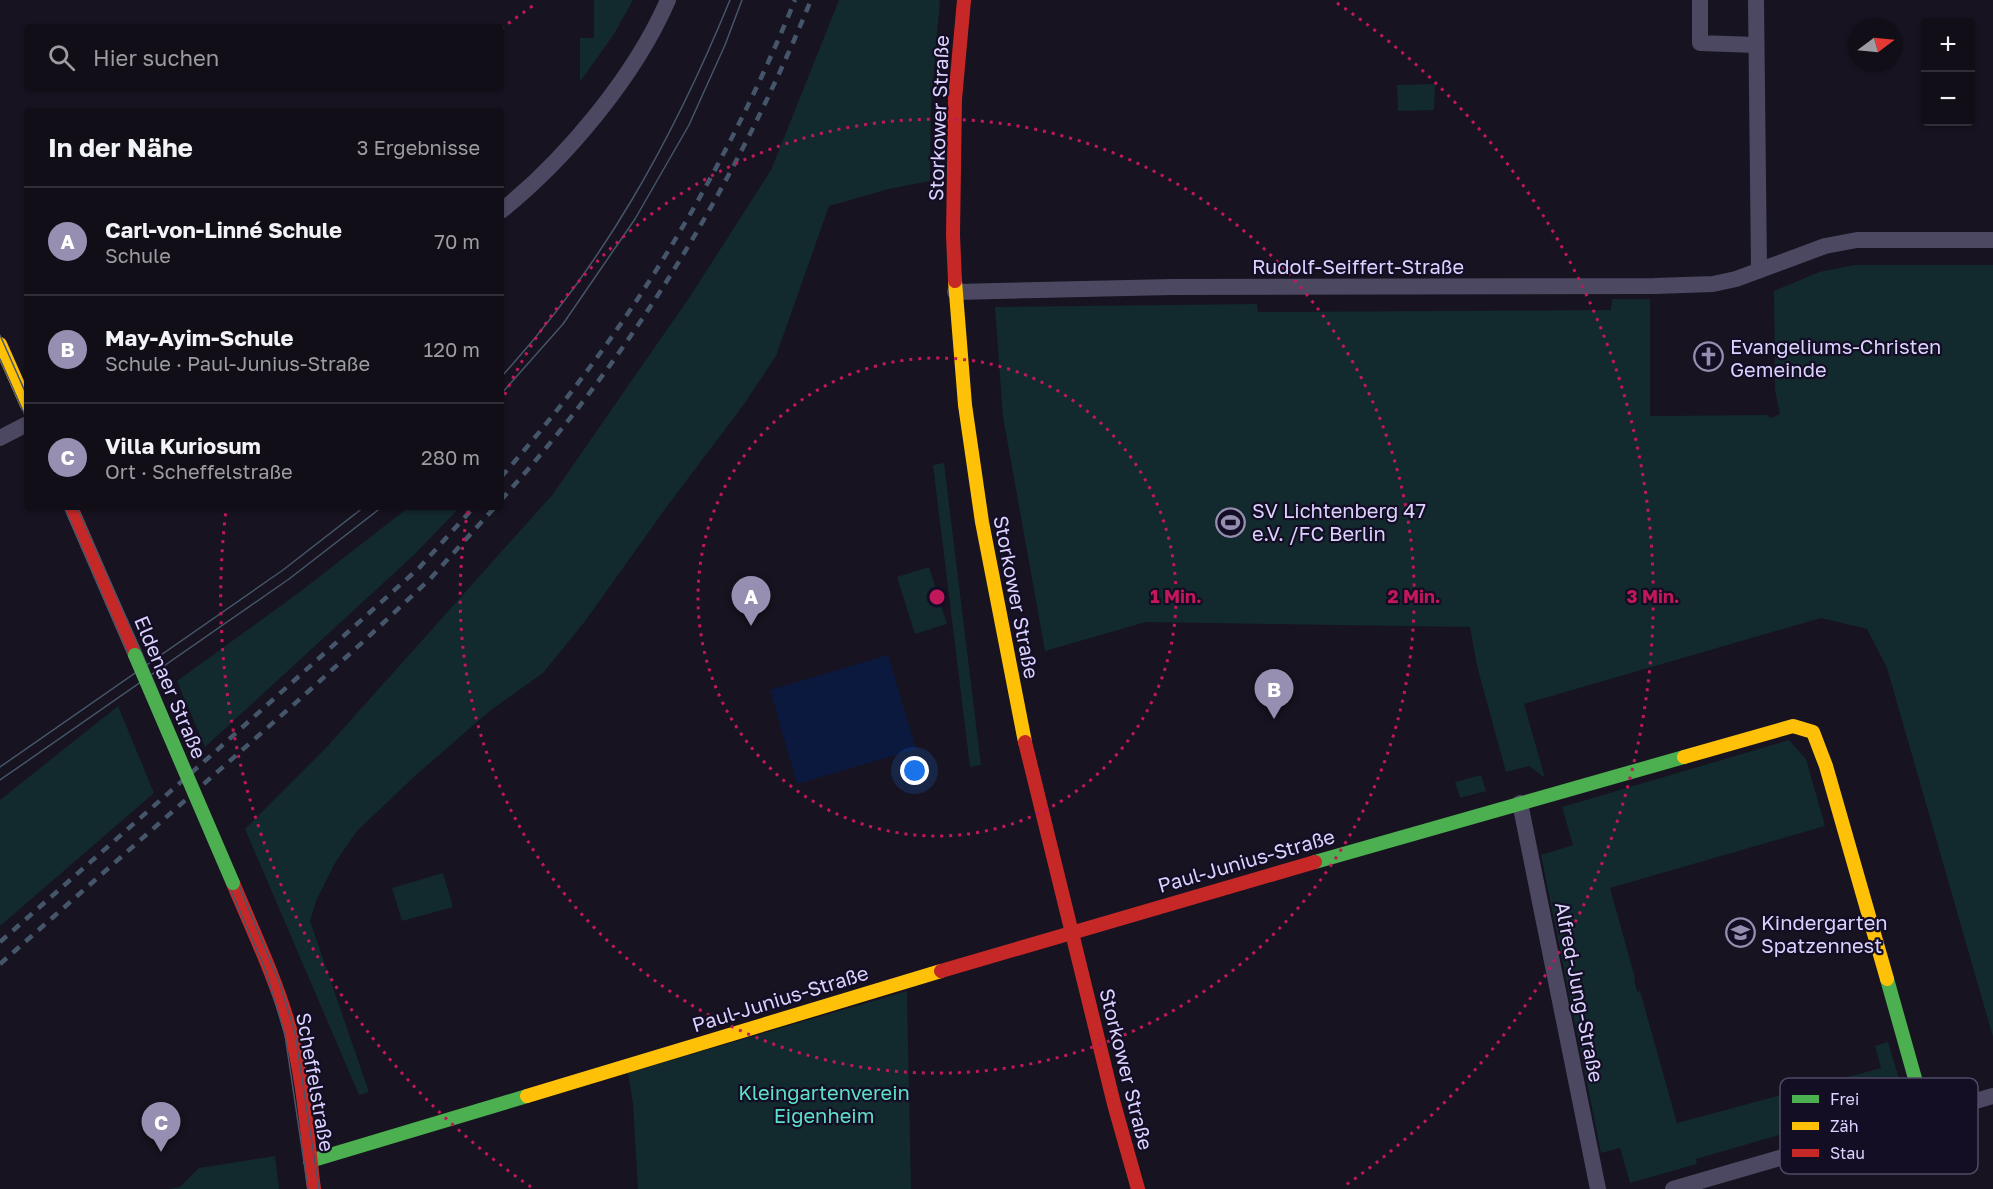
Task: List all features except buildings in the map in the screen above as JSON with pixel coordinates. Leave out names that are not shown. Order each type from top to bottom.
[{"type":"street","points":[[504,209],[519,197],[580,135],[627,72],[668,0]]},
{"type":"street","name":"Storkower Straße","points":[[964,0],[953,143],[955,291],[965,405],[982,522],[1033,778],[1114,1104],[1138,1189]]},
{"type":"street","points":[[1700,0],[1700,43],[1756,45]]},
{"type":"street","points":[[1756,0],[1759,270]]},
{"type":"street","name":"Rudolf-Seiffert-Straße","points":[[955,291],[1172,287],[1713,284],[1736,279],[1825,246],[1857,240],[1993,240]]},
{"type":"street","points":[[0,344],[24,398]]},
{"type":"street","points":[[0,438],[24,426]]},
{"type":"street","name":"Eldenaer Straße","points":[[72,510],[233,883]]},
{"type":"street","name":"Paul-Junius-Straße","points":[[310,1161],[1073,932],[1520,802],[1793,726],[1813,732],[1826,766],[1915,1078]]},
{"type":"street","name":"Alfred-Jung-Straße","points":[[1520,802],[1598,1189]]},
{"type":"street","name":"Scheffelstraße","points":[[233,883],[280,995],[291,1032],[314,1189]]},
{"type":"street","points":[[1978,1100],[1993,1096]]},
{"type":"street","points":[[1673,1189],[1780,1157]]},
{"type":"green space","points":[[594,0],[633,0],[614,34],[580,82],[580,38],[594,38]]},
{"type":"green space","points":[[839,0],[940,0],[931,106],[930,181],[889,189],[829,206],[776,356],[742,407],[665,509],[586,620],[543,673],[491,710],[416,775],[357,831],[335,863],[316,901],[310,921],[369,1092],[359,1095],[245,829],[324,750],[553,494],[691,295],[771,170]]},
{"type":"green space","points":[[1435,84],[1434,110],[1398,111],[1397,85]]},
{"type":"green space","points":[[1855,265],[1993,265],[1993,1037],[1887,668],[1867,629],[1821,618],[1524,704],[1545,778],[1529,766],[1506,772],[1477,666],[1470,627],[1146,622],[1045,651],[1003,417],[995,307],[1257,304],[1258,312],[1611,310],[1612,299],[1650,299],[1650,416],[1767,415],[1771,418],[1780,414],[1775,390],[1774,291],[1819,272]]},
{"type":"green space","points":[[944,463],[981,765],[970,767],[933,465]]},
{"type":"green space","points":[[405,510],[457,510],[415,554],[205,747],[177,681],[297,594]]},
{"type":"green space","points":[[929,567],[947,624],[915,634],[897,577]]},
{"type":"green space","points":[[118,706],[154,793],[0,926],[0,800]]},
{"type":"green space","points":[[1789,740],[1806,759],[1825,826],[1610,888],[1637,992],[1640,991],[1677,1123],[1780,1095],[1780,1135],[1696,1159],[1697,1164],[1630,1183],[1620,1148],[1601,1153],[1541,855],[1573,845],[1562,807]]},
{"type":"green space","points":[[1481,775],[1486,791],[1460,798],[1455,782]]},
{"type":"green space","points":[[443,873],[453,907],[402,921],[392,888]]},
{"type":"green space","name":"Kleingartenverein Eigenheim","points":[[907,991],[911,1189],[638,1189],[633,1104],[628,1073]]},
{"type":"green space","points":[[1888,1042],[1899,1078],[1844,1078],[1881,1068],[1875,1046]]},
{"type":"green space","points":[[275,1156],[279,1189],[168,1189],[180,1187],[199,1168]]},
{"type":"water","points":[[888,655],[916,749],[797,784],[770,690]]},
{"type":"tram line","points":[[504,374],[572,291],[632,199],[685,102],[730,0]]},
{"type":"tram line","points":[[504,391],[563,324],[635,219],[689,125],[725,45],[742,0]]},
{"type":"tram line","points":[[0,335],[24,389]]},
{"type":"tram line","points":[[0,359],[24,413]]},
{"type":"tram line","points":[[65,510],[266,971],[285,1035],[308,1189]]},
{"type":"tram line","points":[[78,510],[141,651],[280,984],[295,1033],[319,1189]]},
{"type":"tram line","points":[[0,767],[283,570],[360,510]]},
{"type":"tram line","points":[[0,780],[289,579],[378,510]]},
{"type":"railway","points":[[504,473],[590,367],[668,251],[737,128],[795,0]]},
{"type":"railway","points":[[504,496],[595,386],[678,264],[750,135],[811,0]]},
{"type":"railway","points":[[0,942],[419,568],[471,510]]},
{"type":"railway","points":[[0,964],[365,640],[430,579],[492,510]]},
{"type":"traffic: fast","points":[[135,655],[233,883]]},
{"type":"traffic: fast","points":[[1315,862],[1684,757]]},
{"type":"traffic: fast","points":[[1887,979],[1915,1078]]},
{"type":"traffic: fast","points":[[310,1161],[527,1096]]},
{"type":"traffic: slow","points":[[955,281],[965,405],[982,522],[1025,742]]},
{"type":"traffic: slow","points":[[0,344],[24,398]]},
{"type":"traffic: slow","points":[[1684,757],[1793,726],[1813,732],[1826,766],[1887,979]]},
{"type":"traffic: slow","points":[[527,1096],[941,971]]},
{"type":"traffic: jam","points":[[955,281],[953,235],[955,99],[964,0]]},
{"type":"traffic: jam","points":[[72,510],[135,655]]},
{"type":"traffic: jam","points":[[1025,742],[1114,1104],[1138,1189]]},
{"type":"traffic: jam","points":[[941,971],[1315,862]]},
{"type":"traffic: jam","points":[[233,883],[271,973],[290,1029],[302,1089],[314,1189]]},
{"type":"place","name":"Evangeliums-Christen Gemeinde","points":[[1709,357]]},
{"type":"place","name":"SV Lichtenberg 47 e.V. /FC Berlin","points":[[1231,522]]},
{"type":"place","name":"Carl-von-Linné Schule","points":[[751,626]]},
{"type":"place","name":"May-Ayim-Schule","points":[[1274,719]]},
{"type":"place","name":"Kindergarten Spatzennest","points":[[1740,933]]},
{"type":"place","name":"Villa Kuriosum","points":[[161,1152]]}]
